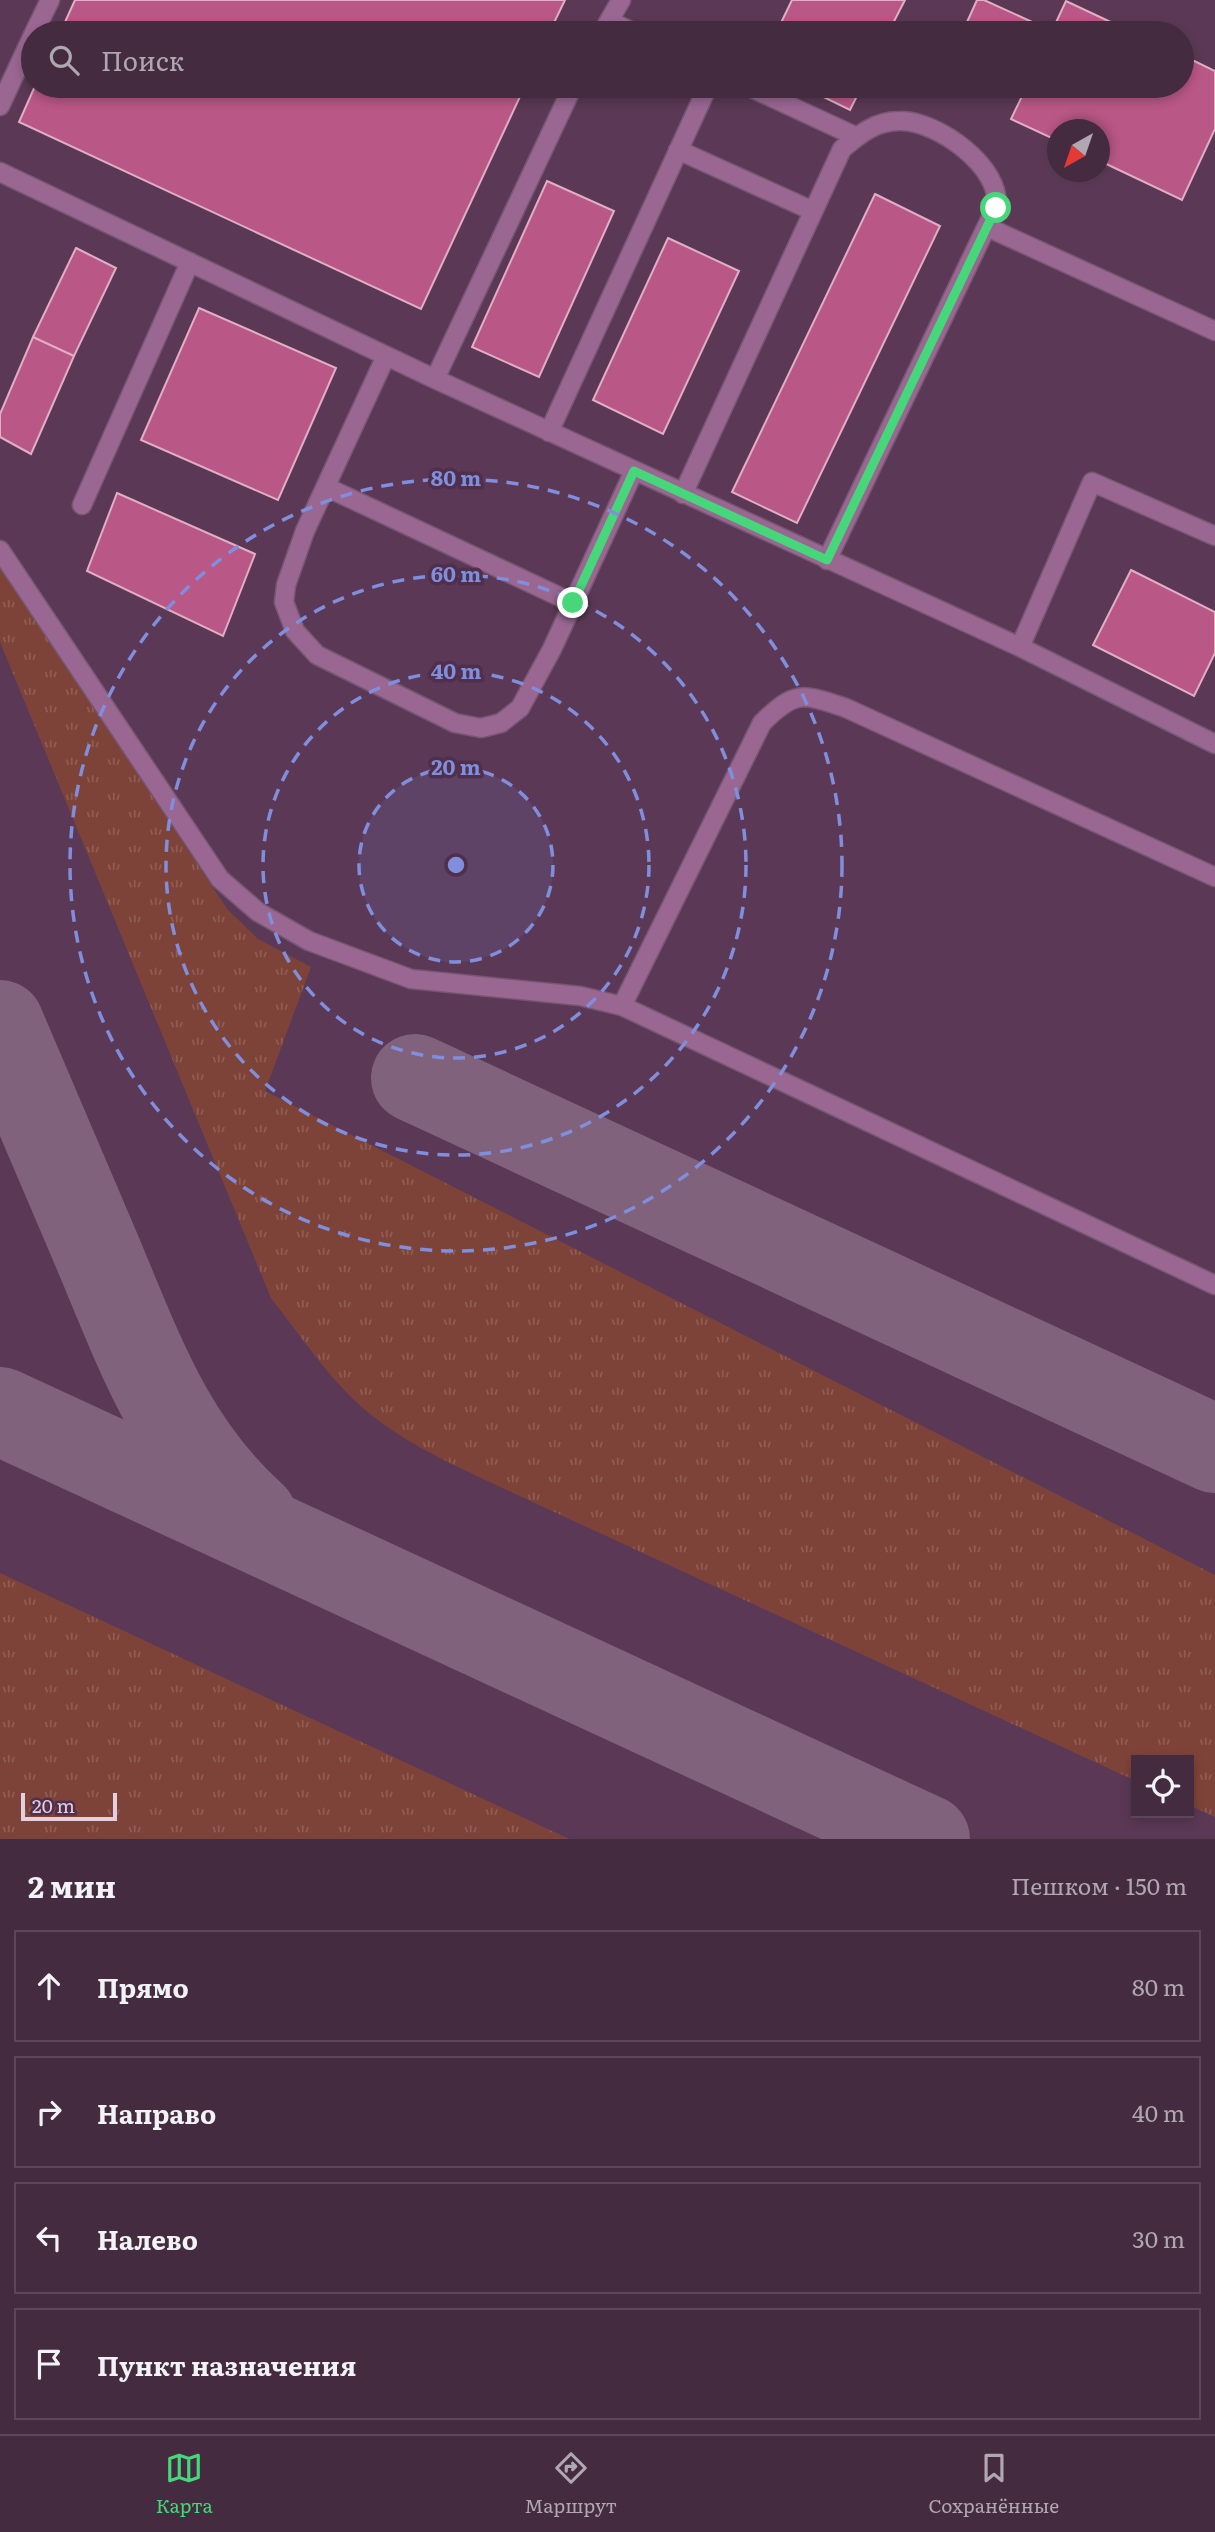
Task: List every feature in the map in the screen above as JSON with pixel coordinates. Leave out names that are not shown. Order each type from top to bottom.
[{"type":"lane","points":[[40,21],[50,0]]},
{"type":"lane","points":[[609,21],[621,0]]},
{"type":"lane","points":[[0,106],[21,62]]},
{"type":"lane","points":[[435,379],[567,98]]},
{"type":"lane","points":[[549,432],[702,98]]},
{"type":"lane","points":[[773,98],[857,137]]},
{"type":"lane","points":[[683,494],[842,149],[880,123],[901,120],[942,133],[972,157],[994,183],[998,195],[987,227],[827,560]]},
{"type":"lane","points":[[678,150],[813,211]]},
{"type":"lane","points":[[0,172],[435,379],[1020,647],[1215,744]]},
{"type":"lane","points":[[987,227],[1215,331]]},
{"type":"lane","points":[[82,505],[190,262]]},
{"type":"lane","points":[[386,356],[326,487],[286,585],[284,602],[295,631],[317,655],[455,723],[481,728],[500,723],[520,708],[573,603],[634,471]]},
{"type":"lane","points":[[1020,647],[1093,482],[1215,536]]},
{"type":"lane","points":[[326,487],[573,603]]},
{"type":"lane","points":[[0,550],[220,878],[258,912],[309,941],[411,979],[570,994],[622,1006],[1215,1286]]},
{"type":"lane","points":[[622,1006],[762,723],[780,704],[795,696],[807,696],[846,708],[1215,877]]},
{"type":"green space","points":[[0,568],[228,910],[258,939],[311,967],[265,1091],[1215,1575],[1215,1817],[1194,1807],[1194,1755],[1131,1755],[1131,1779],[446,1461],[414,1444],[355,1401],[317,1358],[271,1298],[0,642]]},
{"type":"green space","points":[[0,1573],[569,1839],[0,1839]]},
{"type":"building","points":[[75,0],[565,0],[555,21],[65,21]]},
{"type":"building","points":[[792,0],[905,0],[894,21],[782,21]]},
{"type":"building","points":[[977,0],[984,0],[1030,21],[967,21]]},
{"type":"building","points":[[1066,1],[1108,21],[1057,21]]},
{"type":"building","points":[[1194,61],[1215,71],[1215,129],[1182,200],[1110,166],[1110,119],[1047,119],[1047,136],[1011,119],[1021,98],[1194,98]]},
{"type":"building","points":[[30,98],[519,98],[421,309],[19,122]]},
{"type":"building","points":[[826,98],[856,98],[850,110]]},
{"type":"building","points":[[547,181],[614,211],[539,377],[472,347]]},
{"type":"building","points":[[875,194],[940,226],[797,523],[732,492]]},
{"type":"building","points":[[668,238],[739,271],[663,434],[593,400]]},
{"type":"building","points":[[76,248],[116,268],[74,356],[33,337]]},
{"type":"building","points":[[199,308],[336,368],[278,500],[141,440]]},
{"type":"building","points":[[33,337],[74,356],[31,454],[0,437],[0,414]]},
{"type":"building","points":[[117,493],[255,554],[223,636],[87,571]]},
{"type":"building","points":[[1131,570],[1215,612],[1215,653],[1194,696],[1093,645]]},
{"type":"taxiway","points":[[0,1024],[142,1359],[159,1393],[199,1457],[224,1488],[253,1517]]},
{"type":"taxiway","points":[[415,1078],[1215,1449]]},
{"type":"taxiway","points":[[0,1411],[926,1839]]},
{"type":"route","points":[[573,603],[634,471],[827,560],[996,208]]}]
